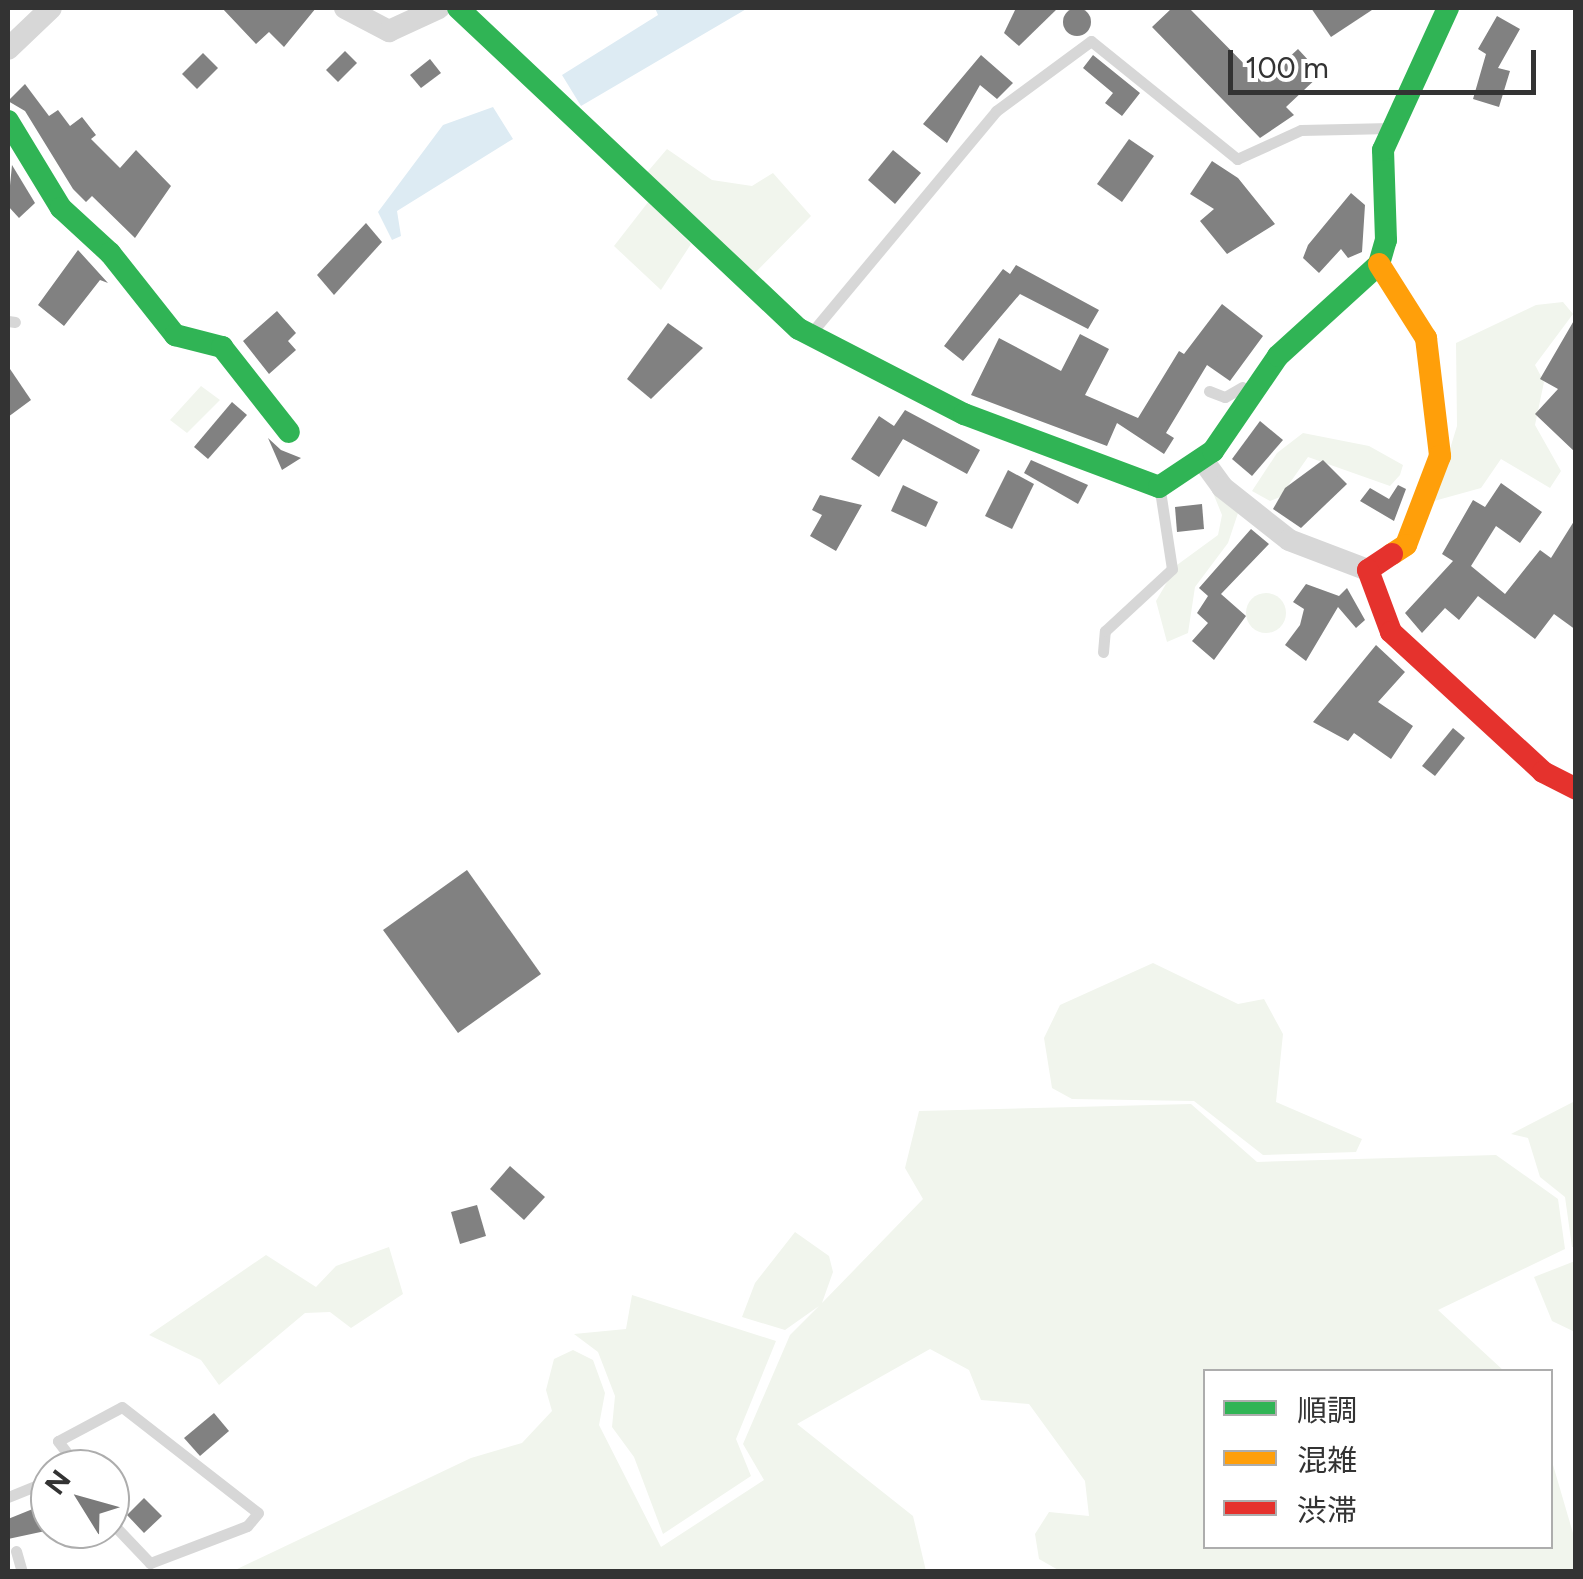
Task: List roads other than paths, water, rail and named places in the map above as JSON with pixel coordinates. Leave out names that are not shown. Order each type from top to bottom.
[{"type":"street","points":[[8,49],[50,8]]},
{"type":"street","points":[[345,8],[389,31],[439,8]]},
{"type":"street","points":[[458,8],[691,235],[809,335],[964,414],[1159,487],[1202,459],[1248,409],[1278,356],[1379,264],[1386,240],[1378,174],[1390,128],[1448,8]]},
{"type":"street","points":[[8,121],[62,208],[110,252],[175,335],[222,346],[290,432]]},
{"type":"street","points":[[1368,570],[1406,545],[1440,456],[1426,338],[1379,264]]},
{"type":"street","points":[[1202,459],[1222,487],[1289,540],[1368,570],[1392,632],[1422,664],[1474,701],[1542,772],[1576,790]]},
{"type":"lane","points":[[809,335],[996,111],[1092,41],[1237,160],[1301,130],[1390,128]]},
{"type":"lane","points":[[1209,391],[1225,397],[1240,390],[1265,360],[1278,356]]},
{"type":"lane","points":[[1103,652],[1105,631],[1172,569],[1159,487]]},
{"type":"lane","points":[[64,1449],[58,1441],[122,1407],[258,1513],[247,1526],[150,1563],[130,1542]]},
{"type":"lane","points":[[16,1552],[22,1572]]}]
